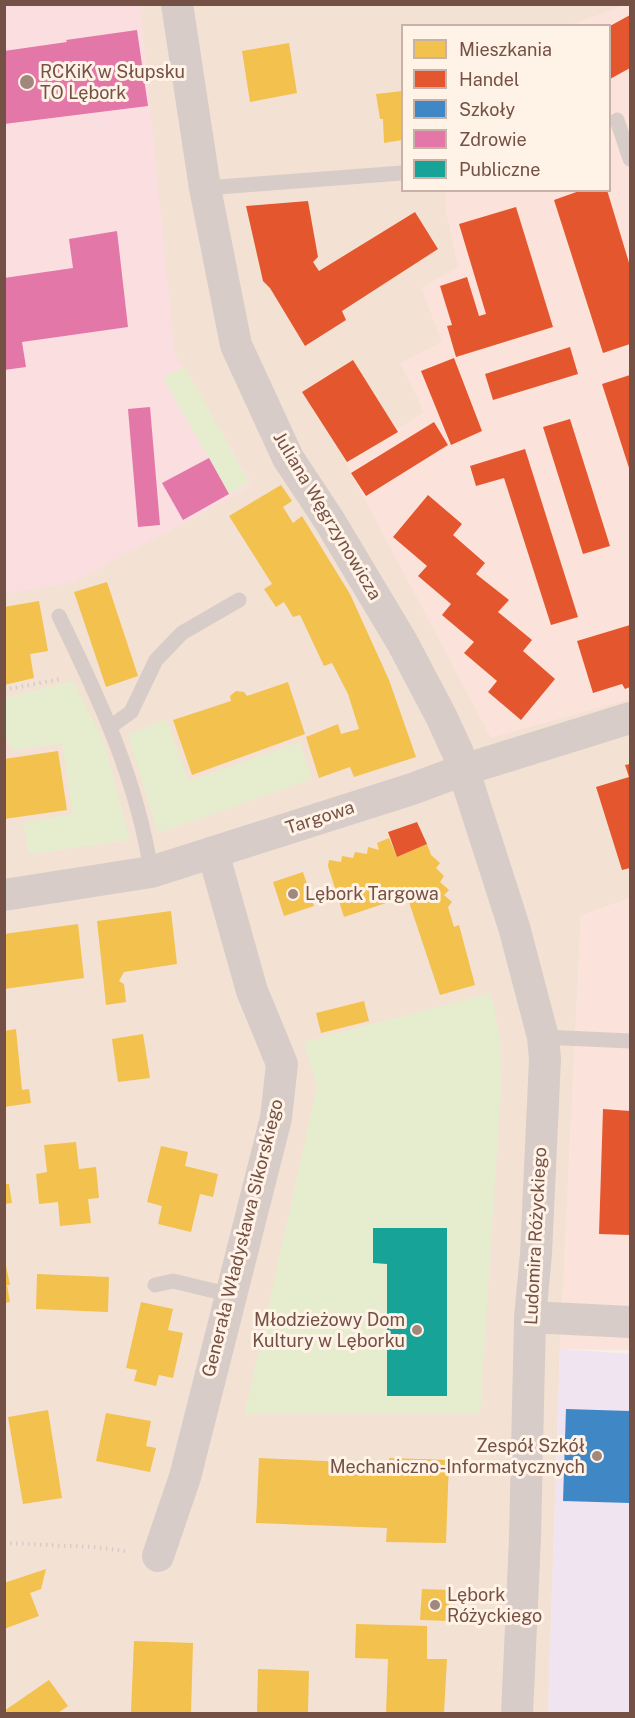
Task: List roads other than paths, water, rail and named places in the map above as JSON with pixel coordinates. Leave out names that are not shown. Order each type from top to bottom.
[{"type":"street","name":"Juliana Węgrzynowicza","points":[[177,4],[205,188],[236,345],[288,458],[329,520],[402,642],[441,716],[463,770]]},
{"type":"street","name":"Targowa","points":[[4,896],[151,872],[630,718]]},
{"type":"street","name":"Ludomira Różyckiego","points":[[463,770],[514,927],[543,1037],[545,1059],[536,1254],[530,1317],[525,1538],[517,1713]]},
{"type":"street","name":"Generała Władysława Sikorskiego","points":[[158,1556],[185,1477],[276,1118],[282,1064],[252,991],[213,852]]},
{"type":"street","points":[[530,1317],[630,1322]]},
{"type":"lane","points":[[630,112],[613,121],[630,159]]},
{"type":"lane","points":[[205,188],[401,173]]},
{"type":"lane","points":[[110,727],[131,712],[156,660],[182,633],[239,600]]},
{"type":"lane","points":[[59,616],[117,741],[147,845],[151,872]]},
{"type":"lane","points":[[543,1037],[630,1041]]},
{"type":"lane","points":[[155,1286],[173,1281],[231,1295]]},
{"type":"place","name":"RCKiK w Słupsku TO Lębork","points":[[27,82]]},
{"type":"place","name":"Lębork Targowa","points":[[293,894]]},
{"type":"place","name":"Młodzieżowy Dom Kultury w Lęborku","points":[[417,1330]]},
{"type":"place","name":"Zespół Szkół Mechaniczno-Informatycznych","points":[[597,1456]]},
{"type":"place","name":"Lębork Różyckiego","points":[[435,1605]]}]
